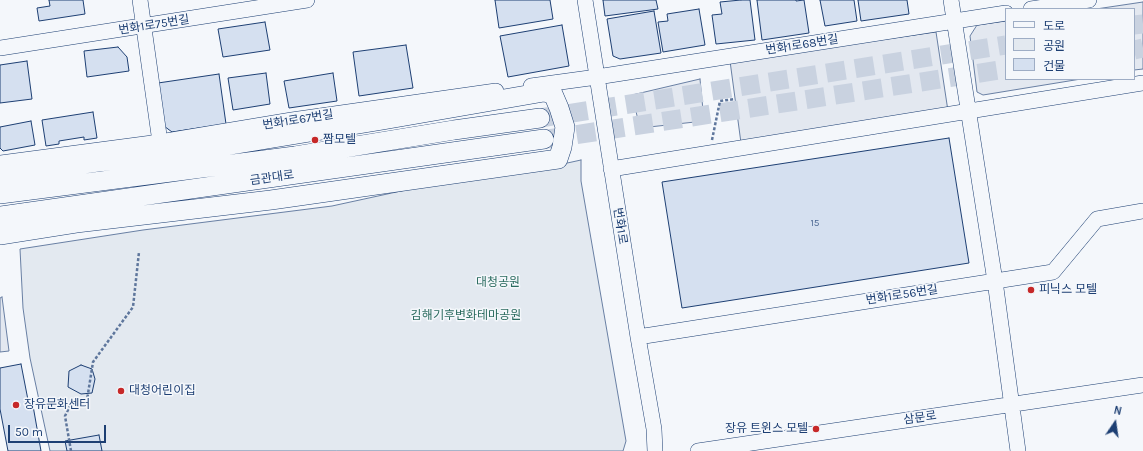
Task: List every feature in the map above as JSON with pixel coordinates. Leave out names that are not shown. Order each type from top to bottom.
[{"type":"main road","points":[[0,178],[90,163],[214,148],[544,92],[553,94],[565,128],[562,147],[558,159],[271,200],[76,223],[0,235]]},
{"type":"main road","name":"금관대로","points":[[0,194],[295,156],[454,130],[540,118]]},
{"type":"main road","name":"금관대로","points":[[0,216],[544,139]]},
{"type":"main road","points":[[0,178],[149,175]]},
{"type":"main road","points":[[76,223],[167,193]]},
{"type":"street","points":[[140,0],[160,142]]},
{"type":"street","name":"번화1로75번길","points":[[0,48],[308,0]]},
{"type":"street","name":"번화1로","points":[[585,0],[654,429],[655,451]]},
{"type":"street","points":[[951,0],[995,281],[1018,451]]},
{"type":"street","points":[[1037,8],[1089,0]]},
{"type":"street","name":"번화1로68번길","points":[[597,77],[1005,13]]},
{"type":"street","name":"번화1로67번길","points":[[0,163],[160,142],[292,120],[597,77]]},
{"type":"street","points":[[611,169],[1143,83]]},
{"type":"street","name":"번화1로56번길","points":[[638,337],[1053,272],[1097,219],[1143,211]]},
{"type":"street","name":"삼문로","points":[[698,451],[1143,386]]},
{"type":"path","points":[[710,153],[720,101],[735,98]]},
{"type":"path","points":[[71,451],[65,416],[73,400],[87,400],[93,362],[133,307],[139,252]]},
{"type":"green space","name":"김해기후변화테마공원","points":[[581,160],[581,181],[626,441],[623,451],[50,451],[30,358],[23,308],[20,249],[143,230],[332,206],[424,186],[522,173]]},
{"type":"shaded area","points":[[1143,2],[1143,69],[1135,70],[1135,8],[1103,8]]},
{"type":"shaded area","points":[[1005,21],[1005,80],[1075,80],[983,95],[977,92],[970,36],[977,25]]},
{"type":"shaded area","points":[[936,32],[948,111],[741,143],[730,61]]},
{"type":"shaded area","points":[[700,79],[704,121],[640,128],[632,95]]},
{"type":"shaded area","points":[[2,297],[9,351],[0,352],[0,298]]},
{"type":"building","points":[[49,0],[83,0],[85,14],[39,21],[37,8],[50,6]]},
{"type":"building","points":[[495,0],[550,0],[553,19],[499,28]]},
{"type":"building","points":[[603,0],[656,0],[658,9],[605,16]]},
{"type":"building","points":[[750,0],[755,40],[716,44],[712,15],[722,14],[720,2]]},
{"type":"building","points":[[757,0],[804,0],[809,33],[762,40]]},
{"type":"building","points":[[820,0],[854,0],[857,21],[825,26]]},
{"type":"building","points":[[858,0],[907,0],[909,14],[861,21]]},
{"type":"building","points":[[699,9],[705,45],[663,52],[658,22],[668,21],[667,14]]},
{"type":"building","points":[[654,11],[661,53],[620,59],[613,56],[607,19]]},
{"type":"building","points":[[265,22],[270,50],[223,57],[218,29]]},
{"type":"building","points":[[562,25],[569,66],[508,77],[500,36]]},
{"type":"building","points":[[406,45],[413,88],[359,96],[353,52]]},
{"type":"building","points":[[118,47],[127,57],[129,71],[87,77],[84,51]]},
{"type":"building","points":[[27,61],[32,99],[0,103],[0,65]]},
{"type":"building","points":[[266,73],[270,104],[233,110],[228,78]]},
{"type":"building","points":[[333,73],[337,101],[289,108],[284,81]]},
{"type":"building","points":[[219,74],[226,124],[172,132],[164,126],[158,83]]},
{"type":"building","points":[[93,112],[97,138],[84,140],[84,137],[59,141],[59,144],[46,146],[42,120]]},
{"type":"building","points":[[31,121],[35,145],[3,151],[0,148],[0,127]]},
{"type":"building","points":[[949,138],[969,263],[682,308],[662,182]]},
{"type":"building","name":"장유문화센터","points":[[21,364],[28,400],[32,400],[41,451],[8,451],[0,409],[0,368]]},
{"type":"building","points":[[81,365],[92,369],[95,379],[92,393],[81,394],[68,387],[69,371]]},
{"type":"building","points":[[99,435],[102,451],[67,451],[65,441]]},
{"type":"tunnel","points":[[1135,25],[1143,24]]},
{"type":"tunnel","points":[[540,118],[1005,45]]},
{"type":"tunnel","points":[[1135,50],[1143,48]]},
{"type":"tunnel","points":[[548,139],[1005,69]]},
{"type":"place","name":"짬모텔","points":[[315,140]]},
{"type":"place","name":"피닉스 모텔","points":[[1031,290]]},
{"type":"place","name":"대청어린이집","points":[[121,391]]},
{"type":"place","name":"장유문화센터","points":[[16,405]]},
{"type":"place","name":"장유 트윈스 모텔","points":[[816,429]]},
{"type":"park label","name":"대청공원","points":[[498,283]]}]
